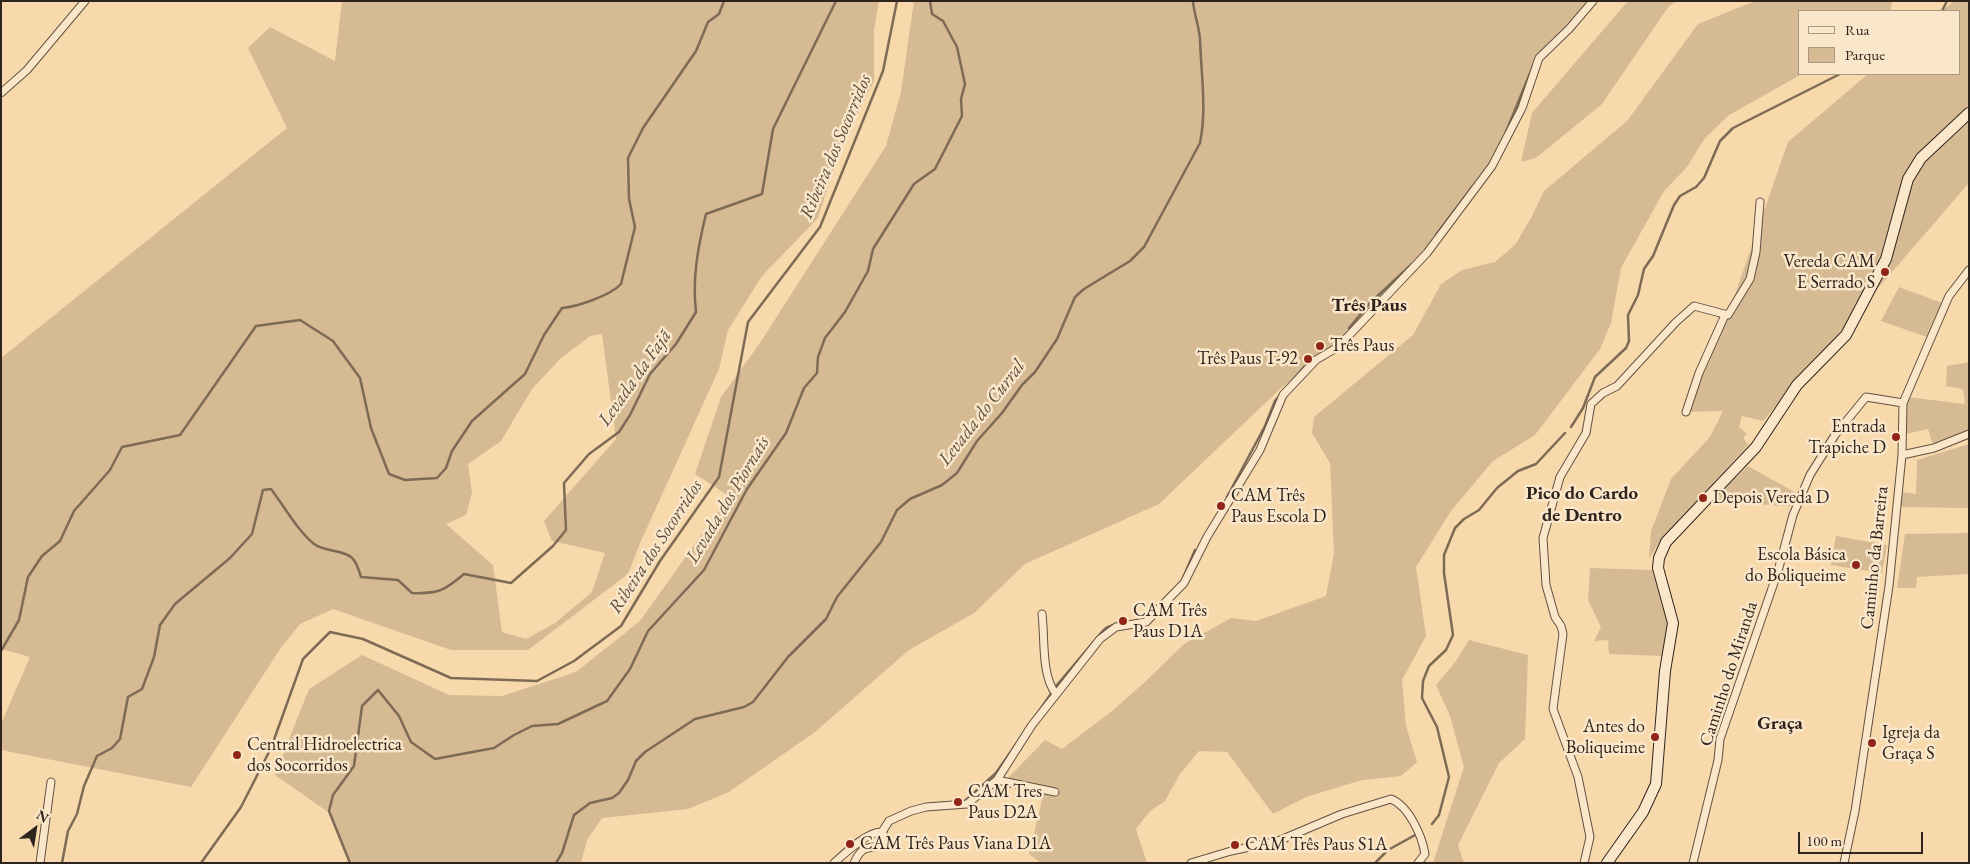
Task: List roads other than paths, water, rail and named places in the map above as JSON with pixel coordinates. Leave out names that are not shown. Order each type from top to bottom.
[{"type":"main road","points":[[1608,863],[1643,812],[1652,795],[1657,777],[1664,687],[1673,623],[1658,574],[1660,552],[1666,542],[1756,447],[1797,384],[1846,335],[1886,259],[1908,179],[1921,158],[1969,113]]},
{"type":"street","points":[[1,93],[27,70],[85,1]]},
{"type":"street","points":[[882,832],[890,821],[911,811],[926,807],[966,804],[997,780],[1032,724],[1108,631],[1116,627],[1146,622],[1184,583],[1207,538],[1260,450],[1283,395],[1316,360],[1338,347],[1427,253],[1492,166],[1522,108],[1539,58],[1570,29],[1593,1]]},
{"type":"street","points":[[1686,412],[1699,374],[1725,315],[1728,315],[1750,279],[1756,252],[1760,202]]},
{"type":"street","name":"Caminho da Barreira","points":[[1844,863],[1855,811],[1890,586],[1902,455],[1903,403],[1949,296],[1969,270]]},
{"type":"street","points":[[1584,863],[1590,837],[1578,777],[1567,753],[1553,709],[1563,634],[1555,617],[1546,585],[1543,538],[1549,512],[1560,477],[1586,433],[1591,404],[1595,399],[1617,386],[1676,322],[1694,306],[1725,315]]},
{"type":"street","name":"Caminho do Miranda","points":[[1693,863],[1718,760],[1720,739],[1778,572],[1793,515],[1814,469],[1835,435],[1866,397],[1903,403]]},
{"type":"street","points":[[1902,455],[1934,448],[1969,434]]},
{"type":"street","points":[[1042,614],[1047,676],[1051,688],[1056,694]]},
{"type":"street","points":[[997,780],[1055,792]]},
{"type":"street","points":[[40,863],[52,782]]},
{"type":"street","points":[[1192,863],[1230,851],[1278,841],[1342,814],[1391,799],[1404,807],[1420,840],[1425,854],[1418,863]]},
{"type":"street","points":[[834,863],[855,845],[875,832],[882,832]]},
{"type":"street","points":[[854,863],[867,847],[884,844],[886,839],[882,832]]},
{"type":"waterway","points":[[1,651],[19,620],[28,577],[42,556],[60,541],[74,511],[110,470],[122,447],[180,435],[256,326],[300,320],[333,341],[360,378],[371,428],[389,474],[405,480],[437,478],[446,468],[452,451],[472,421],[525,374],[544,335],[562,308],[593,300],[621,284],[635,227],[629,199],[628,158],[643,128],[696,51],[708,22],[719,14],[724,1]]},
{"type":"waterway","name":"Levada da Fajã","points":[[62,863],[68,831],[77,814],[84,786],[97,756],[112,748],[120,739],[128,697],[142,689],[154,657],[160,625],[175,604],[230,558],[252,534],[263,490],[271,489],[296,525],[314,544],[350,556],[356,563],[361,577],[398,580],[412,593],[435,592],[446,588],[464,574],[511,583],[553,546],[566,530],[564,483],[589,454],[619,432],[630,415],[650,374],[676,344],[696,312],[696,263],[706,214],[762,194],[773,129],[836,1]]},
{"type":"waterway","name":"Ribeira dos Socorridos","points":[[201,863],[241,807],[271,748],[303,659],[330,632],[363,639],[451,678],[537,681],[574,661],[621,626],[660,561],[719,477],[748,322],[820,227],[883,71],[897,1]]},
{"type":"waterway","name":"Levada dos Piornais","points":[[350,863],[329,811],[333,795],[354,766],[362,706],[378,690],[399,716],[411,742],[435,759],[494,748],[532,726],[558,724],[607,701],[630,669],[648,631],[704,570],[747,489],[786,433],[804,388],[817,373],[818,357],[825,338],[845,312],[868,271],[873,249],[914,184],[935,169],[962,116],[961,99],[965,84],[957,47],[943,21],[932,14],[930,1]]},
{"type":"waterway","name":"Levada do Curral","points":[[556,863],[562,853],[574,815],[590,803],[612,798],[619,793],[628,780],[636,761],[645,752],[695,719],[744,707],[753,702],[788,657],[826,619],[837,597],[881,542],[897,510],[910,499],[942,485],[957,473],[977,441],[1002,413],[1022,385],[1035,372],[1057,339],[1075,297],[1084,289],[1130,261],[1144,247],[1200,143],[1203,91],[1199,29],[1193,1]]},
{"type":"waterway","points":[[1942,10],[1947,1]]},
{"type":"waterway","points":[[1506,132],[1533,66]]},
{"type":"waterway","points":[[1571,427],[1583,408],[1595,377],[1626,348],[1629,341],[1628,315],[1638,295],[1644,269],[1653,256],[1674,205],[1680,196],[1696,187],[1704,178],[1720,141],[1733,128],[1838,75]]},
{"type":"waterway","points":[[1436,235],[1473,186]]},
{"type":"waterway","points":[[1349,328],[1370,303],[1412,264]]},
{"type":"waterway","points":[[1227,497],[1265,426],[1275,401],[1304,367]]},
{"type":"waterway","points":[[1432,824],[1439,815],[1449,777],[1437,727],[1422,698],[1423,681],[1429,666],[1446,650],[1453,635],[1444,573],[1444,555],[1455,528],[1464,519],[1479,510],[1497,488],[1518,471],[1536,464],[1565,433]]},
{"type":"waterway","points":[[1183,578],[1195,550]]},
{"type":"waterway","points":[[966,800],[996,773],[1057,685],[1101,633],[1106,628],[1118,623]]},
{"type":"waterway","points":[[1375,863],[1388,850],[1417,834]]},
{"type":"place","name":"Vereda CAM E Serrado S","points":[[1885,272]]},
{"type":"place","name":"Três Paus","points":[[1320,346]]},
{"type":"place","name":"Três Paus T-92","points":[[1308,359]]},
{"type":"place","name":"Entrada Trapiche D","points":[[1896,437]]},
{"type":"place","name":"Depois Vereda D","points":[[1703,498]]},
{"type":"place","name":"CAM Três Paus Escola D","points":[[1221,506]]},
{"type":"place","name":"Escola Básica do Boliqueime","points":[[1856,565]]},
{"type":"place","name":"CAM Três Paus D1A","points":[[1123,621]]},
{"type":"place","name":"Antes do Boliqueime","points":[[1655,737]]},
{"type":"place","name":"Igreja da Graça S","points":[[1872,743]]},
{"type":"place","name":"Central Hidroelectrica dos Socorridos","points":[[237,755]]},
{"type":"place","name":"CAM Tres Paus D2A","points":[[958,802]]},
{"type":"place","name":"CAM Três Paus Viana D1A","points":[[850,844]]},
{"type":"place","name":"CAM Três Paus S1A","points":[[1235,845]]},
{"type":"district","name":"Três Paus","points":[[1369,306]]},
{"type":"district","name":"Pico do Cardo de Dentro","points":[[1582,505]]},
{"type":"district","name":"Graça","points":[[1780,724]]}]
